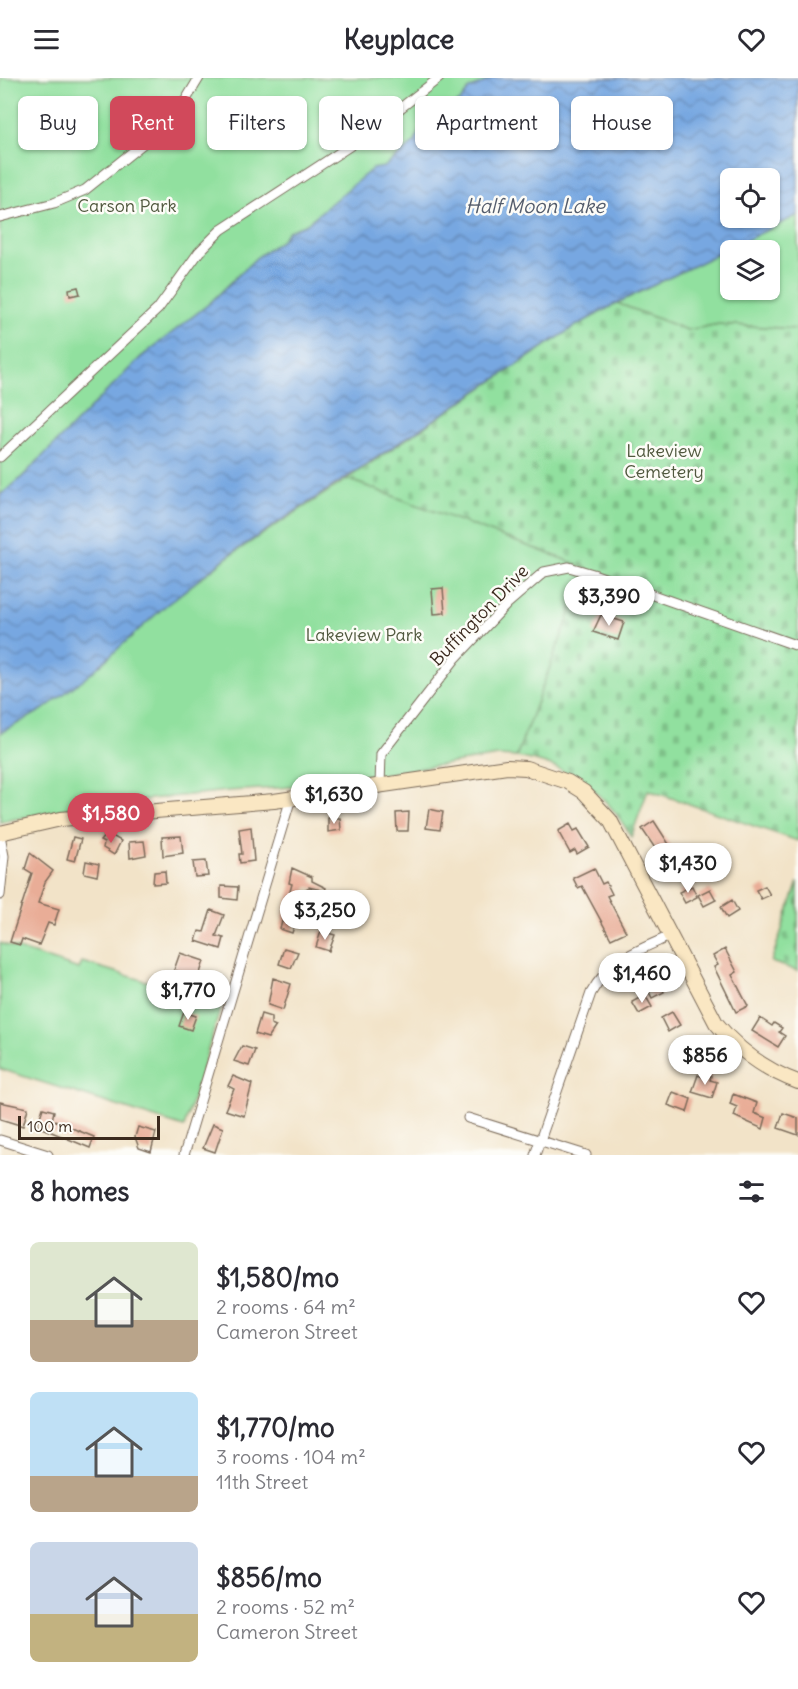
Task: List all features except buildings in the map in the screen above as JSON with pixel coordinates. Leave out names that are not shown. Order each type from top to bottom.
[{"type":"main road","points":[[0,834],[61,819],[291,798],[507,766],[526,768],[567,782],[584,792],[610,820],[702,1000],[730,1041],[757,1063],[798,1082]]},
{"type":"street","points":[[0,217],[54,203],[84,190],[160,130],[181,108],[199,78]]},
{"type":"street","points":[[0,458],[158,309],[199,252],[220,230],[362,138],[439,78]]},
{"type":"street","name":"Buffington Drive","points":[[380,786],[381,754],[455,659],[508,603],[544,572],[569,567],[798,646]]},
{"type":"street","points":[[184,1155],[291,798]]},
{"type":"street","points":[[0,834],[4,856],[0,895]]},
{"type":"street","points":[[535,1155],[591,993],[599,979],[610,966],[670,936]]},
{"type":"street","points":[[468,1118],[586,1155]]},
{"type":"street","points":[[0,1140],[48,1155]]},
{"type":"green space","name":"Carson Park","points":[[0,78],[493,78],[469,89],[464,96],[415,96],[415,142],[384,167],[349,189],[305,225],[288,231],[282,240],[256,258],[210,303],[141,357],[19,480],[0,495]]},
{"type":"green space","points":[[798,215],[798,329],[719,324],[687,330],[617,303],[720,253],[720,300],[780,300],[780,240],[747,240],[771,228],[780,228],[780,224]]},
{"type":"green space","name":"Lakeview Cemetery","points":[[617,303],[687,330],[719,324],[798,329],[798,841],[648,790],[631,837],[610,806],[583,782],[552,766],[516,757],[587,568],[347,479],[574,327]]},
{"type":"green space","name":"Lakeview Park","points":[[347,479],[587,568],[516,757],[498,756],[308,786],[228,791],[82,806],[0,822],[0,733],[42,710],[89,675],[165,606],[232,554]]},
{"type":"green space","points":[[798,882],[798,971],[771,962]]},
{"type":"green space","points":[[0,943],[79,969],[82,962],[222,1004],[184,1127],[0,1069]]},
{"type":"water","name":"Half Moon Lake","points":[[493,78],[798,78],[798,215],[780,224],[780,168],[720,168],[720,228],[771,228],[747,240],[720,240],[720,253],[617,303],[574,327],[232,553],[165,606],[89,675],[42,710],[0,733],[0,495],[19,480],[141,357],[210,303],[256,258],[282,240],[288,231],[305,225],[372,169],[384,167],[415,142],[415,150],[559,150],[559,96],[464,96],[469,89]]}]
